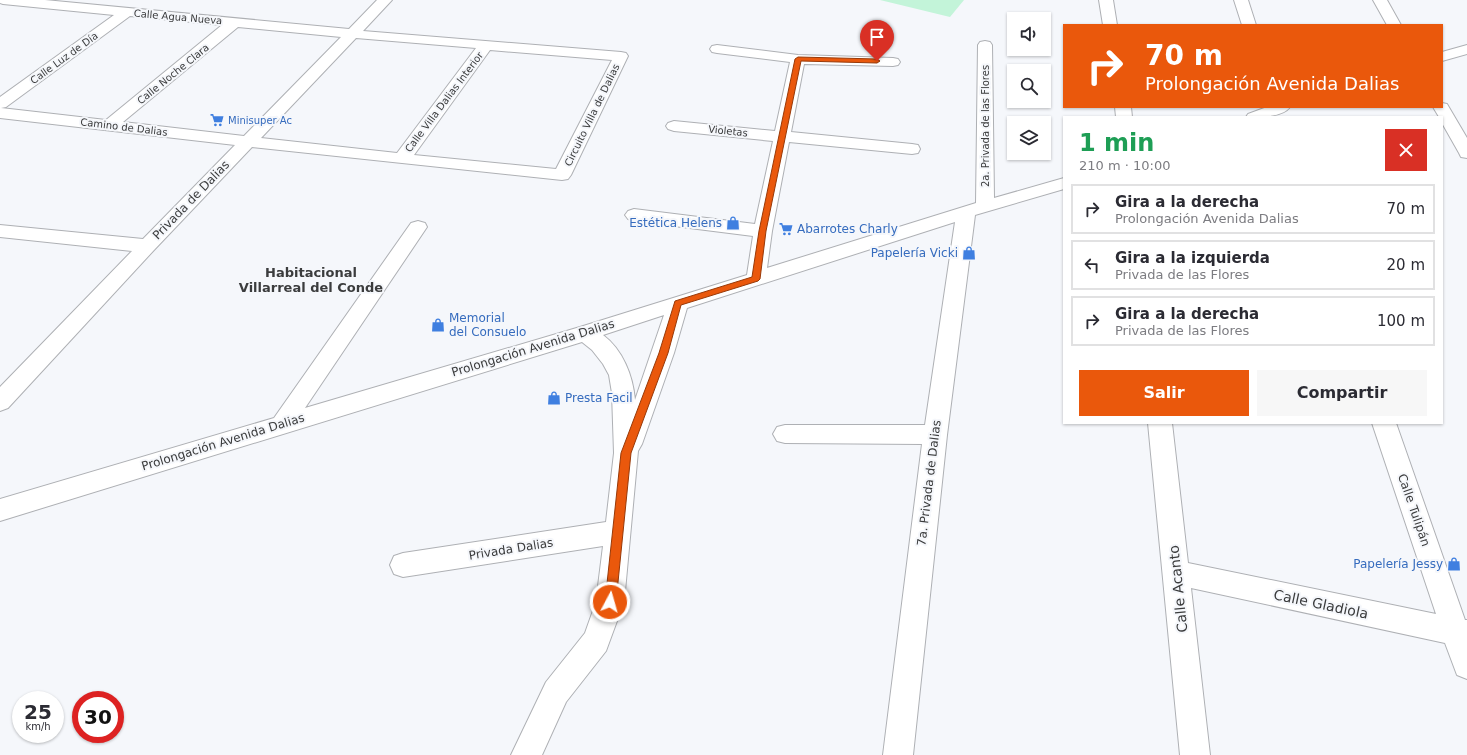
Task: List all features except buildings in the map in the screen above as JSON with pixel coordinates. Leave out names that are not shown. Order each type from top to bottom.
[{"type":"street","name":"Calle Agua Nueva","points":[[3,0],[353,34]]},
{"type":"street","name":"Privada de Dalias","points":[[0,402],[147,246],[385,0]]},
{"type":"street","points":[[1106,0],[1110,24]]},
{"type":"street","points":[[1241,0],[1249,24]]},
{"type":"street","points":[[1380,0],[1393,24]]},
{"type":"street","points":[[6,14],[24,2]]},
{"type":"street","name":"Calle Luz de Día","points":[[0,104],[127,12]]},
{"type":"street","name":"Calle Noche Clara","points":[[110,126],[235,22]]},
{"type":"street","name":"Circuito Villa de Dalias","points":[[249,141],[402,159],[562,175],[621,56],[353,34]]},
{"type":"street","name":"Calle Villa Dalias Interior","points":[[402,159],[486,45]]},
{"type":"street","name":"2a. Privada de las Flores","points":[[976,210],[985,45]]},
{"type":"street","points":[[717,49],[798,59],[893,62]]},
{"type":"street","points":[[1443,57],[1467,49]]},
{"type":"street","points":[[756,279],[763,231],[798,59]]},
{"type":"street","points":[[1442,108],[1467,153]]},
{"type":"street","points":[[1257,116],[1278,110]]},
{"type":"street","name":"Camino de Dalias","points":[[0,113],[249,141]]},
{"type":"street","name":"Violetas","points":[[674,126],[912,149]]},
{"type":"street","name":"Prolongación Avenida Dalias","points":[[0,510],[585,333],[1063,183]]},
{"type":"street","name":"7a. Privada de Dalias","points":[[898,755],[935,435],[976,210]]},
{"type":"street","points":[[634,215],[763,231]]},
{"type":"street","points":[[282,424],[418,227]]},
{"type":"street","points":[[0,231],[147,246]]},
{"type":"street","points":[[626,453],[663,353],[678,304]]},
{"type":"street","points":[[526,755],[556,692],[596,641],[610,602],[626,453],[623,393],[620,375],[612,359],[600,344],[585,333]]},
{"type":"street","name":"Calle Acanto","points":[[1160,424],[1196,755]]},
{"type":"street","name":"Calle Tulipán","points":[[1384,424],[1462,633],[1467,665]]},
{"type":"street","points":[[785,434],[935,435]]},
{"type":"street","name":"Privada Dalias","points":[[403,566],[618,532]]},
{"type":"street","name":"Calle Gladiola","points":[[1176,574],[1462,633]]},
{"type":"green space","points":[[880,0],[964,0],[950,17]]},
{"type":"place","name":"Minisuper Ac","points":[[217,120]]},
{"type":"place","name":"Estética Helens","points":[[733,223]]},
{"type":"place","name":"Abarrotes Charly","points":[[786,229]]},
{"type":"place","name":"Papelería Vicki","points":[[969,253]]},
{"type":"place","name":"Memorial del Consuelo","points":[[438,325]]},
{"type":"place","name":"Presta Facil","points":[[554,398]]},
{"type":"place","name":"Papelería Jessy","points":[[1454,564]]},
{"type":"district","name":"Habitacional Villarreal del Conde","points":[[311,280]]},
{"type":"route","points":[[610,602],[626,453],[663,353],[678,304],[756,279],[763,231],[798,59],[877,61]]}]
